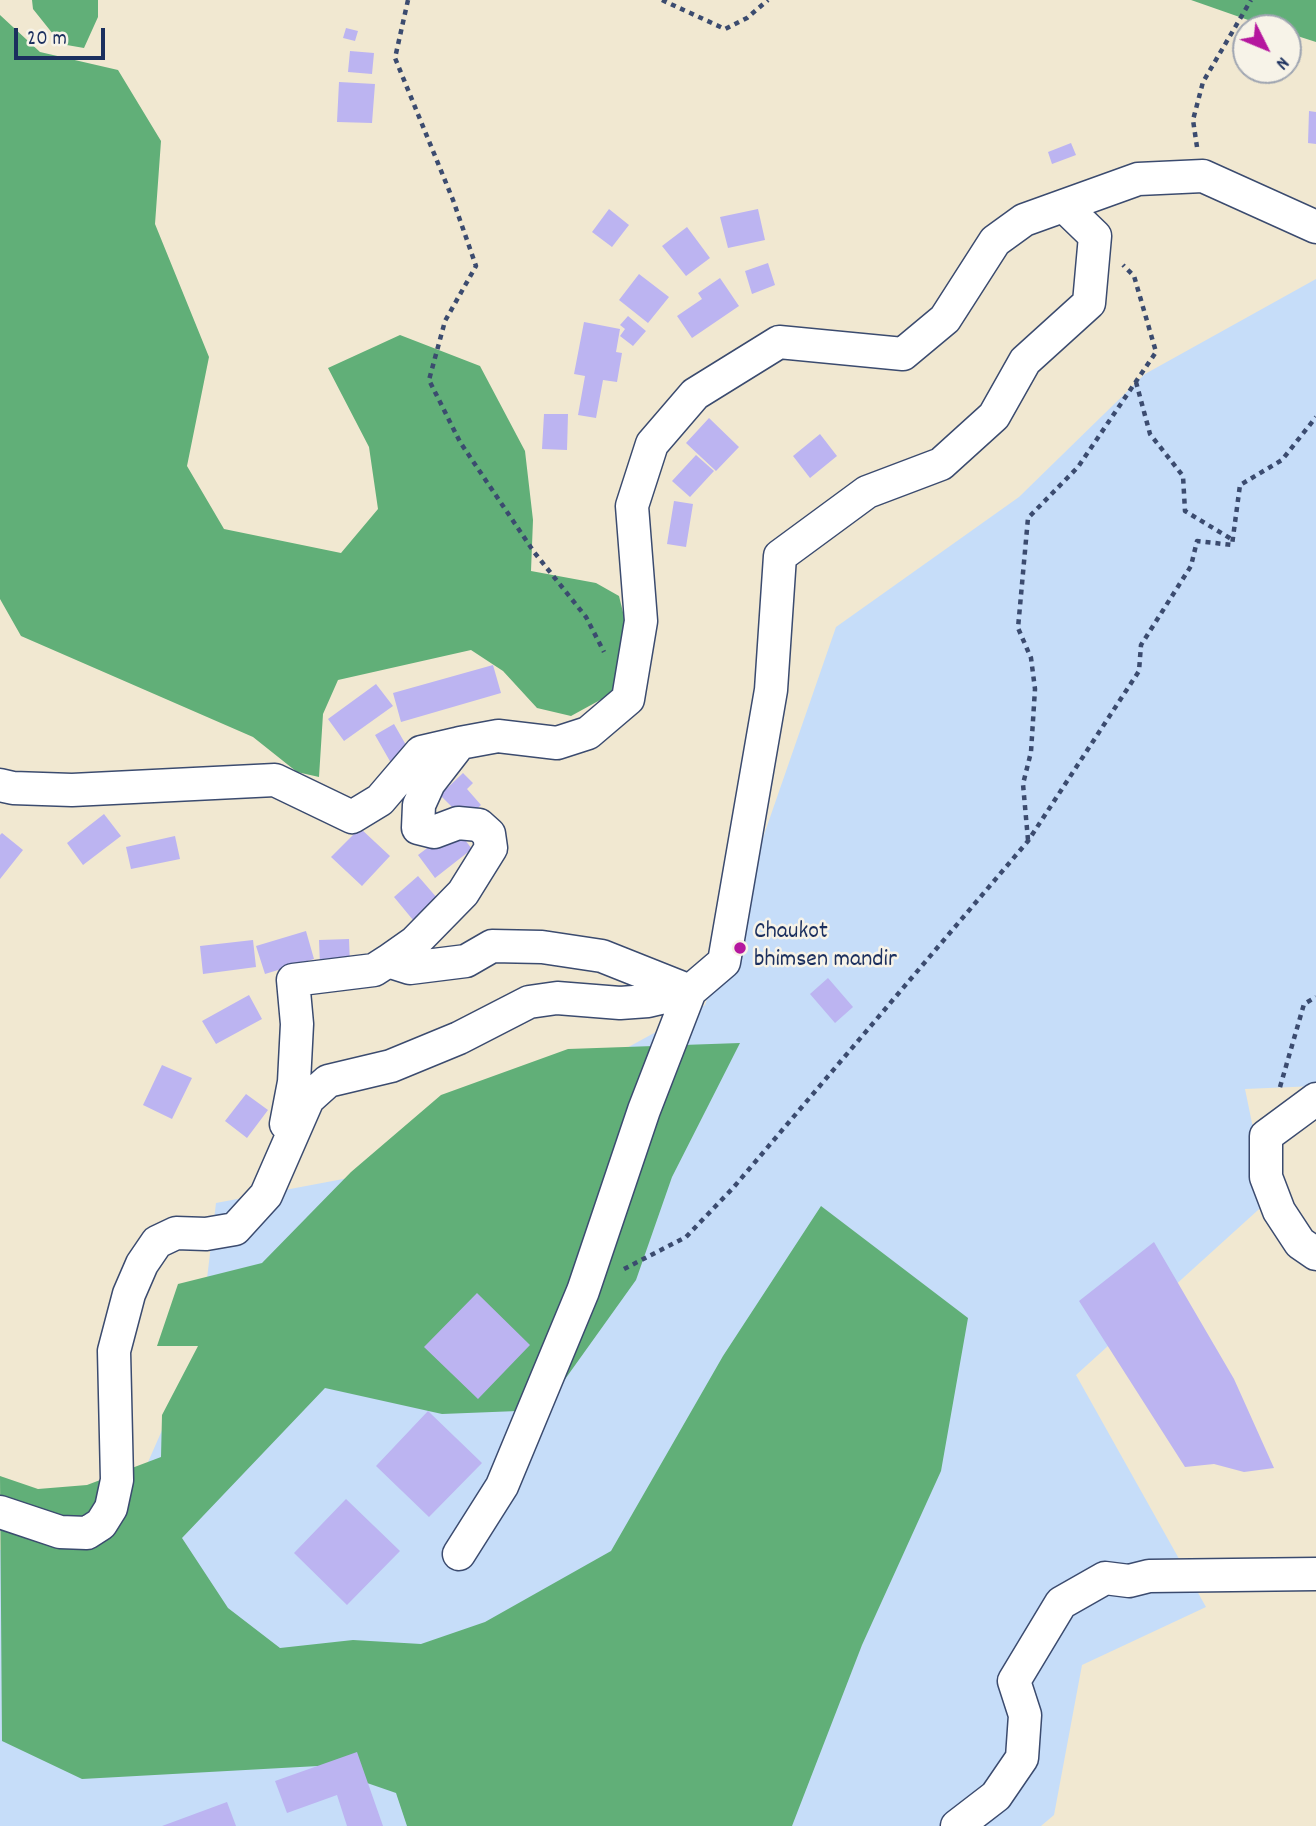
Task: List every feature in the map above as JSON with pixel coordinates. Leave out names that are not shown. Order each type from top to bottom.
[{"type":"street","points":[[0,785],[72,790],[275,780],[352,817],[380,800],[421,752],[498,736],[557,743],[589,733],[628,699],[641,621],[632,506],[652,444],[695,394],[779,342],[903,354],[946,319],[995,241],[1024,220],[1138,179],[1203,176],[1316,227]]},
{"type":"street","points":[[0,1512],[60,1532],[87,1533],[101,1524],[111,1508],[117,1480],[114,1351],[129,1294],[142,1264],[157,1242],[176,1233],[205,1234],[235,1230],[266,1195],[308,1099],[328,1081],[391,1066],[459,1038],[529,1002],[557,998],[620,1003],[648,1001],[690,991],[724,962],[771,690],[780,556],[867,492],[941,464],[994,416],[1025,361],[1088,303],[1095,236],[1065,207]]},
{"type":"street","points":[[276,1172],[294,1082],[297,1024],[293,980],[374,970],[388,961],[415,942],[463,893],[491,848],[489,834],[479,825],[458,823],[434,832],[418,828],[419,805],[429,783],[460,743]]},
{"type":"street","points":[[388,961],[410,968],[466,961],[492,946],[542,947],[602,956],[690,991]]},
{"type":"street","points":[[459,1554],[502,1486],[583,1291],[644,1110],[690,991]]},
{"type":"street","points":[[1316,1099],[1266,1136],[1266,1177],[1279,1211],[1300,1243],[1316,1254]]},
{"type":"street","points":[[957,1826],[996,1796],[1022,1758],[1025,1715],[1014,1681],[1061,1603],[1105,1578],[1129,1581],[1149,1576],[1316,1574]]},
{"type":"path","points":[[408,0],[395,58],[449,189],[476,266],[445,321],[429,380],[460,442],[534,551],[586,617],[628,699]]},
{"type":"path","points":[[662,0],[726,29],[747,18],[768,0]]},
{"type":"path","points":[[1203,176],[1193,120],[1203,82],[1251,0]]},
{"type":"path","points":[[1028,841],[1023,784],[1031,752],[1035,689],[1031,658],[1018,628],[1028,518],[1078,467],[1156,352],[1134,276],[1095,236]]},
{"type":"path","points":[[1136,382],[1150,435],[1183,475],[1185,511],[1233,540]]},
{"type":"path","points":[[583,1291],[686,1237],[807,1105],[1028,841],[1139,671],[1141,645],[1191,566],[1197,541],[1232,545],[1240,485],[1282,460],[1316,417]]},
{"type":"path","points":[[1266,1136],[1304,1004],[1316,997]]},
{"type":"shaded area","points":[[1316,279],[1316,1086],[1245,1089],[1268,1201],[1076,1375],[1206,1607],[1082,1665],[1054,1815],[1041,1826],[0,1826],[0,1550],[123,1519],[199,1346],[216,1203],[412,1166],[705,1005],[836,627],[1019,497],[1145,374]]},
{"type":"green space","points":[[32,0],[98,0],[98,17],[84,48],[61,44],[33,9]]},
{"type":"green space","points":[[1191,0],[1316,0],[1316,42],[1302,38],[1302,14],[1232,14]]},
{"type":"green space","points":[[0,15],[40,52],[118,70],[161,141],[155,224],[209,357],[187,466],[224,529],[341,553],[378,509],[369,447],[328,368],[400,335],[480,366],[525,451],[533,520],[531,571],[596,583],[619,596],[633,653],[622,688],[571,716],[537,708],[503,671],[471,650],[338,680],[323,714],[319,777],[297,772],[253,737],[21,636],[0,599]]},
{"type":"green space","points":[[740,1043],[672,1177],[636,1280],[543,1410],[442,1414],[325,1388],[182,1538],[228,1608],[280,1648],[353,1640],[421,1644],[485,1622],[611,1551],[723,1356],[821,1206],[968,1318],[941,1471],[862,1645],[792,1826],[407,1826],[396,1793],[318,1766],[82,1779],[2,1741],[0,1476],[38,1489],[87,1485],[161,1457],[162,1415],[198,1346],[157,1346],[178,1284],[262,1263],[351,1172],[441,1095],[568,1049]]},
{"type":"building","points":[[346,28],[358,31],[355,41],[343,38]]},
{"type":"building","points":[[350,51],[374,53],[372,74],[348,72]]},
{"type":"building","points":[[339,82],[375,84],[372,123],[337,122]]},
{"type":"building","points":[[1309,111],[1316,112],[1316,144],[1308,143]]},
{"type":"building","points":[[1071,143],[1076,155],[1052,164],[1048,152]]},
{"type":"building","points":[[609,209],[629,225],[612,247],[592,232]]},
{"type":"building","points":[[758,209],[765,240],[728,248],[720,217]]},
{"type":"building","points":[[687,227],[710,258],[686,276],[662,246]]},
{"type":"building","points":[[768,263],[775,285],[752,294],[745,271]]},
{"type":"building","points":[[639,274],[669,297],[648,323],[619,300]]},
{"type":"building","points":[[720,278],[739,306],[692,338],[677,316],[702,299],[698,293]]},
{"type":"building","points":[[628,316],[646,331],[633,346],[620,336],[625,329],[620,325]]},
{"type":"building","points":[[584,322],[620,329],[616,352],[622,353],[617,382],[603,380],[596,418],[578,415],[585,376],[574,374]]},
{"type":"building","points":[[544,414],[568,414],[567,450],[542,449]]},
{"type":"building","points":[[709,418],[739,447],[716,471],[686,443]]},
{"type":"building","points":[[820,434],[837,456],[810,478],[793,456]]},
{"type":"building","points":[[696,455],[714,471],[690,497],[672,481]]},
{"type":"building","points":[[674,501],[693,504],[686,547],[667,544]]},
{"type":"building","points":[[493,665],[501,693],[401,722],[393,693]]},
{"type":"building","points":[[376,684],[393,706],[344,741],[328,719]]},
{"type":"building","points":[[394,724],[410,752],[391,763],[375,735]]},
{"type":"building","points":[[463,773],[473,783],[467,789],[481,805],[465,820],[440,795]]},
{"type":"building","points":[[104,814],[121,836],[83,865],[67,843]]},
{"type":"building","points":[[455,827],[472,849],[435,878],[418,855]]},
{"type":"building","points":[[360,828],[390,856],[362,886],[331,857]]},
{"type":"building","points":[[2,833],[23,850],[0,879],[0,835]]},
{"type":"building","points":[[175,836],[180,859],[131,869],[126,847]]},
{"type":"building","points":[[418,876],[438,899],[413,920],[394,897]]},
{"type":"building","points":[[306,931],[314,959],[265,974],[256,946]]},
{"type":"building","points":[[349,939],[350,965],[320,966],[319,940]]},
{"type":"building","points":[[253,940],[256,967],[203,974],[200,946]]},
{"type":"building","points":[[828,978],[853,1007],[835,1023],[810,994]]},
{"type":"building","points":[[249,995],[262,1019],[216,1044],[202,1021]]},
{"type":"building","points":[[162,1065],[192,1078],[172,1119],[143,1105]]},
{"type":"building","points":[[246,1094],[268,1110],[247,1138],[225,1121]]},
{"type":"building","points":[[1154,1242],[1234,1379],[1274,1468],[1244,1472],[1214,1464],[1185,1467],[1079,1301]]},
{"type":"building","points":[[477,1293],[530,1345],[478,1399],[424,1347]]},
{"type":"building","points":[[428,1411],[482,1463],[429,1517],[376,1466]]},
{"type":"building","points":[[346,1499],[400,1551],[347,1605],[294,1553]]},
{"type":"building","points":[[357,1752],[383,1826],[347,1826],[337,1795],[287,1813],[275,1781]]},
{"type":"building","points":[[227,1802],[236,1826],[162,1826]]},
{"type":"place","name":"Chaukot bhimsen mandir","points":[[740,948]]}]
